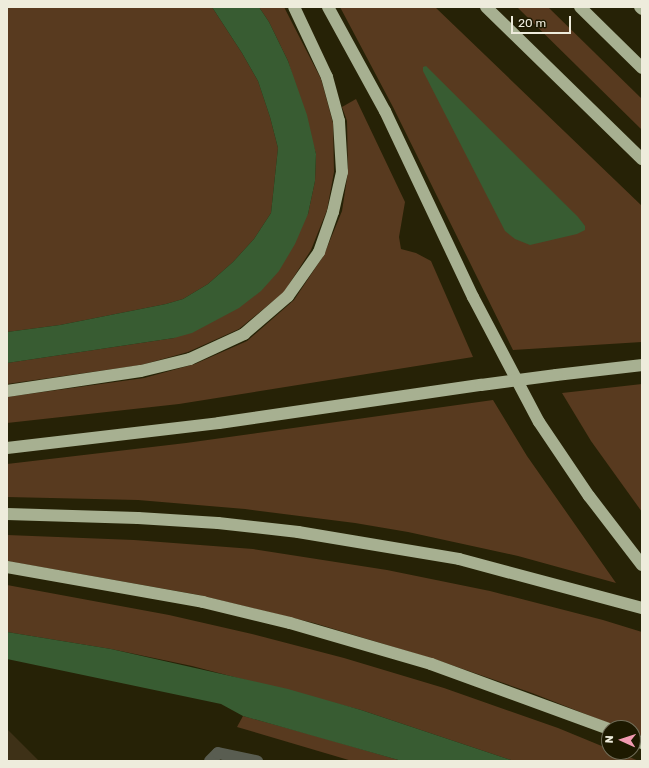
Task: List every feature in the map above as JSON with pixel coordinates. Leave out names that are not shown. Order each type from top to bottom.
[{"type":"highway","points":[[7,391],[141,370],[190,359],[244,334],[288,296],[319,252],[334,212],[342,172],[339,121],[327,77],[294,7]]},
{"type":"highway","points":[[328,7],[385,111],[473,297],[540,422],[589,496],[642,565]]},
{"type":"highway","points":[[486,7],[642,159]]},
{"type":"highway","points":[[580,7],[642,68]]},
{"type":"highway","points":[[7,448],[219,423],[481,385],[642,365]]},
{"type":"highway","points":[[7,514],[138,518],[218,523],[298,532],[459,559],[642,608]]},
{"type":"highway","points":[[7,567],[196,601],[290,623],[431,664],[601,726]]},
{"type":"street","points":[[210,761],[218,753],[257,761]]},
{"type":"shaded area","points":[[7,7],[212,7],[258,81],[270,117],[278,148],[271,213],[254,239],[233,262],[208,284],[183,299],[166,304],[60,325],[7,332]]},
{"type":"shaded area","points":[[212,7],[259,7],[269,22],[288,61],[307,115],[316,154],[315,181],[308,214],[295,244],[279,271],[261,291],[239,308],[192,333],[174,338],[7,363],[7,332],[60,325],[166,304],[183,299],[208,284],[233,262],[254,239],[271,213],[278,148],[270,117],[258,81]]},
{"type":"shaded area","points":[[259,7],[284,7],[321,79],[333,123],[334,172],[327,210],[311,250],[284,292],[239,329],[188,352],[141,365],[7,384],[7,363],[174,338],[308,214],[315,181],[316,154],[288,61],[269,22]]},
{"type":"shaded area","points":[[340,7],[435,7],[642,206],[642,342],[513,350],[393,107]],"holes":[[[423,67],[426,67],[585,226]]]},
{"type":"shaded area","points":[[517,7],[548,7],[642,99],[642,130]]},
{"type":"shaded area","points":[[426,66],[578,217],[585,226],[585,230],[577,234],[530,245],[515,239],[505,231],[423,71],[423,67]]},
{"type":"shaded area","points":[[356,99],[405,202],[399,237],[401,249],[416,253],[431,261],[473,357],[179,404],[7,423],[7,397],[144,378],[195,364],[247,341],[294,300],[324,255],[342,211],[348,172],[347,121],[342,107]]},
{"type":"shaded area","points":[[642,384],[642,512],[591,441],[562,393]]},
{"type":"shaded area","points":[[493,400],[527,456],[616,583],[518,556],[408,532],[355,523],[245,509],[138,500],[7,497],[7,464],[186,443]]},
{"type":"shaded area","points":[[7,535],[134,540],[253,549],[387,570],[490,591],[603,620],[642,632],[642,736],[641,720],[601,720],[532,693],[437,660],[314,623],[199,595],[7,561]]},
{"type":"shaded area","points":[[7,585],[169,615],[252,634],[344,658],[444,688],[558,728],[601,746],[601,760],[639,761],[514,761],[361,710],[192,666],[111,649],[7,632]]},
{"type":"shaded area","points":[[7,632],[111,649],[288,689],[361,710],[514,761],[402,761],[243,716],[221,704],[7,659]]},
{"type":"shaded area","points":[[243,716],[402,761],[352,761],[237,727]]},
{"type":"building","points":[[7,729],[39,761],[7,761]]}]
